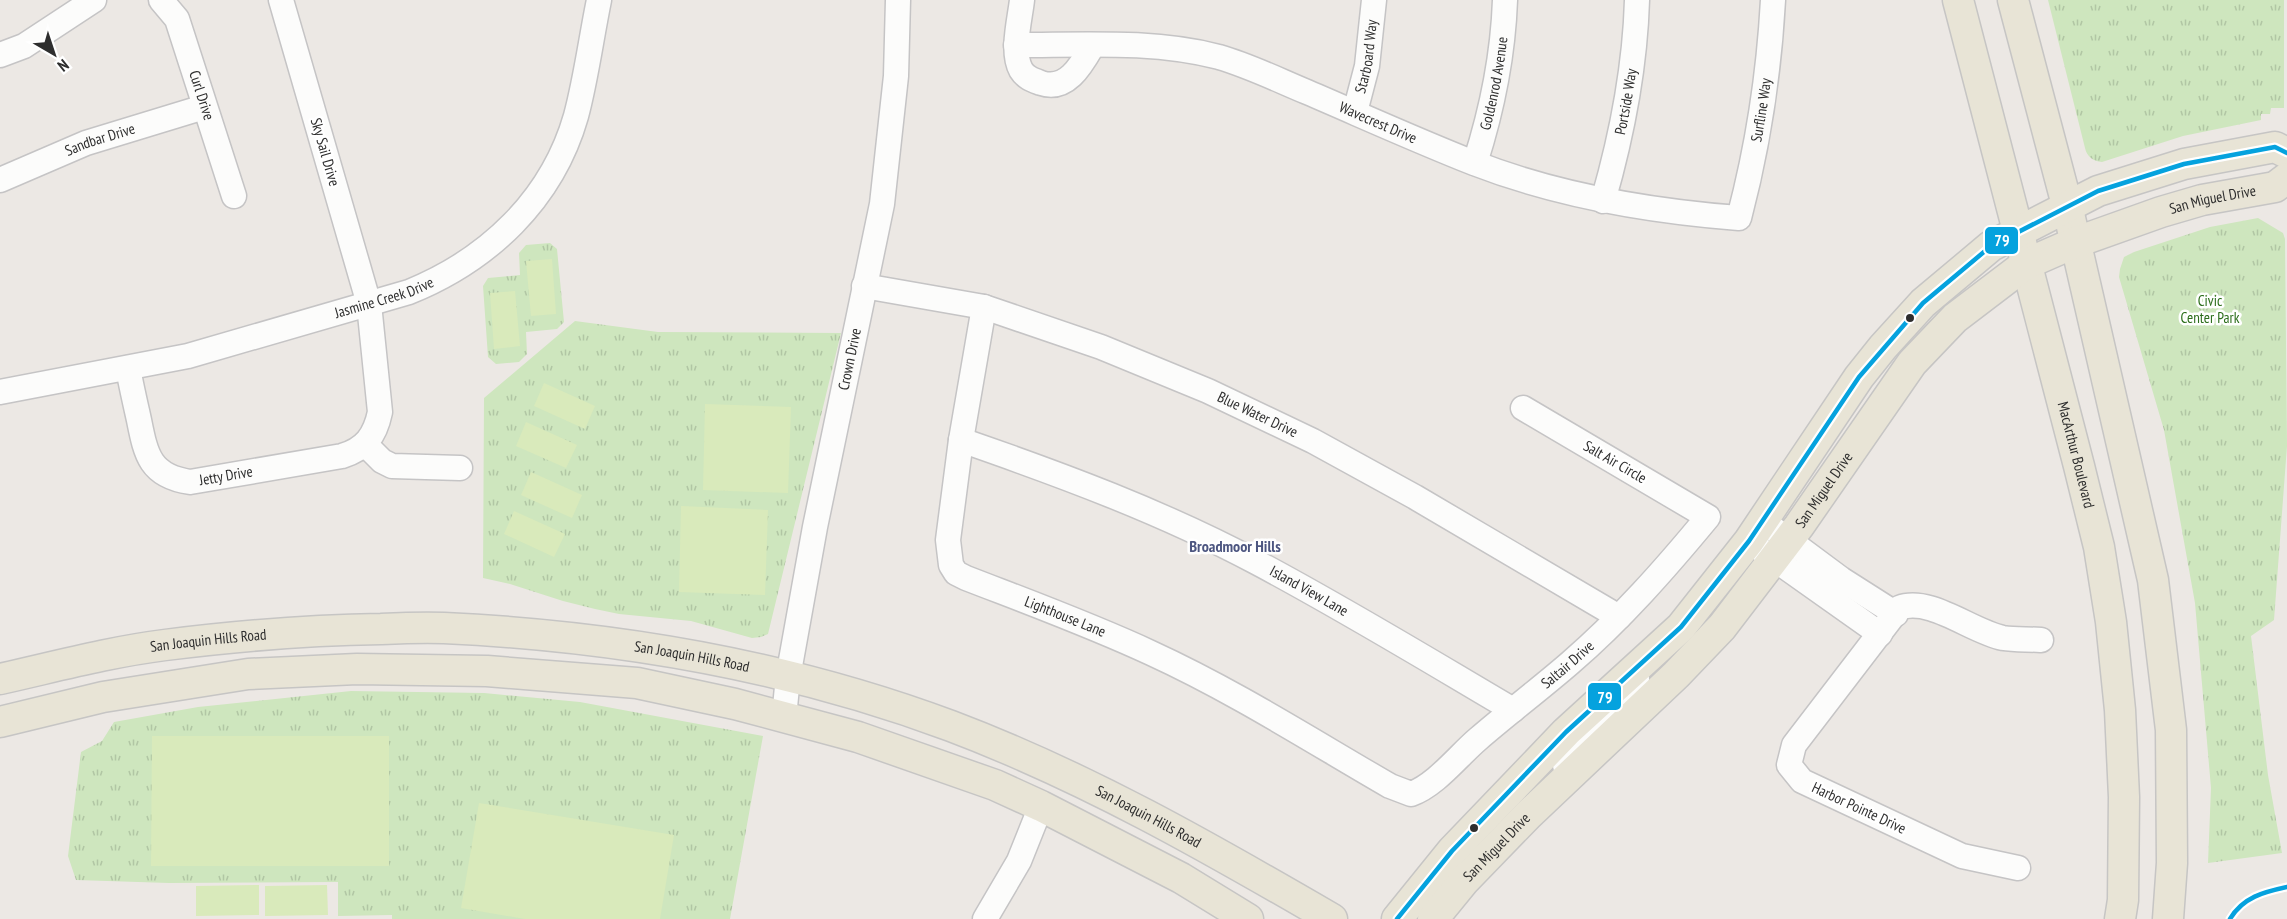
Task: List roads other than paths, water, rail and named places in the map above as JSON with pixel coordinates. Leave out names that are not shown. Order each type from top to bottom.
[{"type":"main road","name":"MacArthur Boulevard","points":[[1958,0],[2019,231],[2098,547],[2111,622],[2120,710],[2124,797],[2123,900],[2120,919]]},
{"type":"main road","points":[[2013,0],[2067,206],[2153,580],[2171,730],[2172,863],[2168,919]]},
{"type":"main road","name":"San Miguel Drive","points":[[1397,919],[1452,851],[1566,732],[1681,627],[1756,531],[1826,424],[1882,347],[1923,303],[1991,246],[2104,188],[2184,164],[2276,147],[2287,153]]},
{"type":"main road","name":"San Miguel Drive","points":[[1433,919],[1464,881],[1568,777],[1676,675],[1722,627],[1865,434],[1912,363],[1955,318],[2026,264],[2074,243],[2202,200],[2274,187],[2287,178]]},
{"type":"main road","name":"San Joaquin Hills Road","points":[[0,679],[163,645],[305,630],[441,628],[571,638],[683,654],[818,683],[950,726],[1046,765],[1140,810],[1332,919]]},
{"type":"main road","points":[[0,722],[103,696],[248,674],[357,669],[487,671],[637,683],[735,704],[858,737],[995,785],[1180,878],[1248,919]]},
{"type":"street","points":[[0,56],[24,46],[94,0]]},
{"type":"street","name":"Curl Drive","points":[[161,0],[177,19],[234,196]]},
{"type":"street","name":"Sky Sail Drive","points":[[281,0],[369,304]]},
{"type":"street","name":"Jasmine Creek Drive","points":[[0,392],[188,356],[369,304],[435,281],[462,266],[504,234],[534,200],[554,168],[575,117],[599,0]]},
{"type":"street","points":[[1022,0],[1016,45],[1021,69],[1029,79],[1047,85],[1064,81],[1077,73],[1093,45]]},
{"type":"street","name":"Starboard Way","points":[[1355,112],[1367,66],[1374,0]]},
{"type":"street","name":"Goldenrod Avenue","points":[[1475,164],[1485,133],[1498,70],[1505,0]]},
{"type":"street","name":"Portside Way","points":[[1603,201],[1629,93],[1637,0]]},
{"type":"street","name":"Surfline Way","points":[[1739,218],[1760,131],[1771,42],[1773,0]]},
{"type":"street","name":"Crown Drive","points":[[784,717],[788,677],[815,526],[882,204],[896,76],[893,1]]},
{"type":"street","name":"Wavecrest Drive","points":[[1016,45],[1148,46],[1219,57],[1253,69],[1475,164],[1517,178],[1603,201],[1659,210],[1739,218]]},
{"type":"street","name":"Sandbar Drive","points":[[0,180],[86,143],[204,106]]},
{"type":"street","name":"Blue Water Drive","points":[[864,286],[984,307],[1101,347],[1208,391],[1313,441],[1415,497],[1619,617]]},
{"type":"street","points":[[369,304],[380,412],[377,427],[365,444],[382,461],[392,466],[460,468]]},
{"type":"street","name":"Lighthouse Lane","points":[[984,307],[961,440],[948,540],[951,565],[956,573],[1064,614],[1153,654],[1227,692],[1390,786],[1411,794]]},
{"type":"street","name":"Jetty Drive","points":[[128,368],[148,457],[165,475],[176,480],[190,482],[342,456],[353,453],[365,444]]},
{"type":"street","name":"Salt Air Circle","points":[[1523,408],[1708,517]]},
{"type":"street","name":"Island View Lane","points":[[961,440],[1096,489],[1159,515],[1255,561],[1348,612],[1513,710]]},
{"type":"street","name":"Saltair Drive","points":[[1411,794],[1430,784],[1477,739],[1570,663],[1665,569],[1708,517]]},
{"type":"street","points":[[1756,531],[1880,634]]},
{"type":"street","points":[[1781,550],[1840,579],[1896,614],[1899,608],[1907,605],[1922,606],[2002,638],[2041,640]]},
{"type":"street","name":"Harbor Pointe Drive","points":[[1896,614],[1794,745],[1789,765],[1802,781],[1962,856],[2018,868]]},
{"type":"street","points":[[1568,777],[1565,765],[1570,752],[1630,693],[1646,660]]},
{"type":"street","points":[[985,919],[1020,861],[1041,807]]},
{"type":"district","name":"Broadmoor Hills","points":[[1235,546]]},
{"type":"park label","name":"Civic Center Park","points":[[2210,310]]}]
